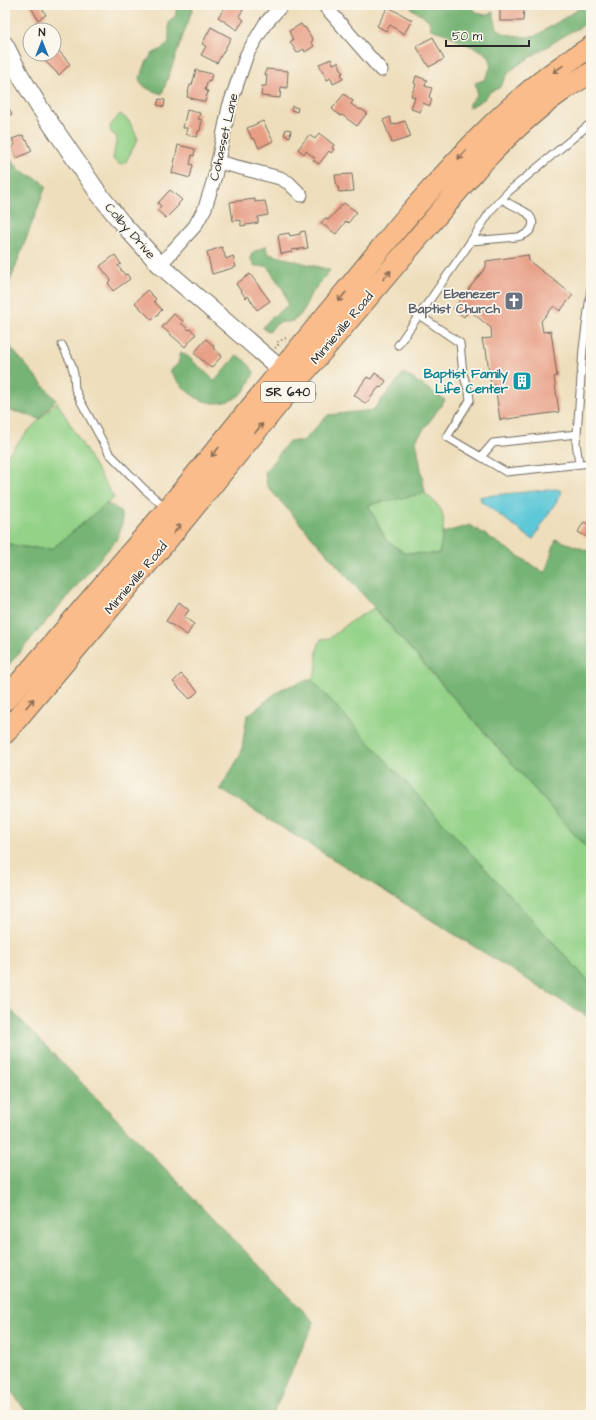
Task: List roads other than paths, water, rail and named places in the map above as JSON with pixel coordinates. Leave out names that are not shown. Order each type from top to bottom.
[{"type":"main road","name":"Minnieville Road","points":[[5,733],[172,534],[404,220],[467,149],[523,96],[553,72],[591,47]]},
{"type":"main road","name":"Minnieville Road","points":[[5,700],[167,510],[494,149],[531,115],[559,93],[585,78]]},
{"type":"street","name":"Cohasset Lane","points":[[160,265],[186,238],[201,216],[209,200],[229,107],[247,54],[264,24],[282,5]]},
{"type":"street","points":[[324,5],[381,70]]},
{"type":"street","name":"Colby Drive","points":[[5,45],[20,75],[40,108],[125,228],[160,265],[289,376]]},
{"type":"street","points":[[218,162],[280,178],[289,183],[301,195]]},
{"type":"lane","points":[[398,345],[471,242],[492,209],[591,123]]},
{"type":"lane","points":[[471,242],[523,236],[531,231],[532,222],[527,213],[508,204],[502,199]]},
{"type":"lane","points":[[579,464],[576,442],[583,349],[591,288]]},
{"type":"lane","points":[[419,315],[460,343],[463,374],[470,400],[447,437],[506,472],[591,463]]},
{"type":"lane","points":[[62,345],[71,363],[76,388],[81,402],[109,453],[167,510]]},
{"type":"lane","points":[[289,376],[312,395]]},
{"type":"lane","points":[[481,457],[493,443],[577,434]]},
{"type":"water","points":[[556,489],[562,491],[561,494],[533,539],[481,501],[480,497],[484,496]]},
{"type":"place","name":"Ebenezer Baptist Church","points":[[514,301]]},
{"type":"place","name":"Baptist Family Life Center","points":[[522,381]]}]
